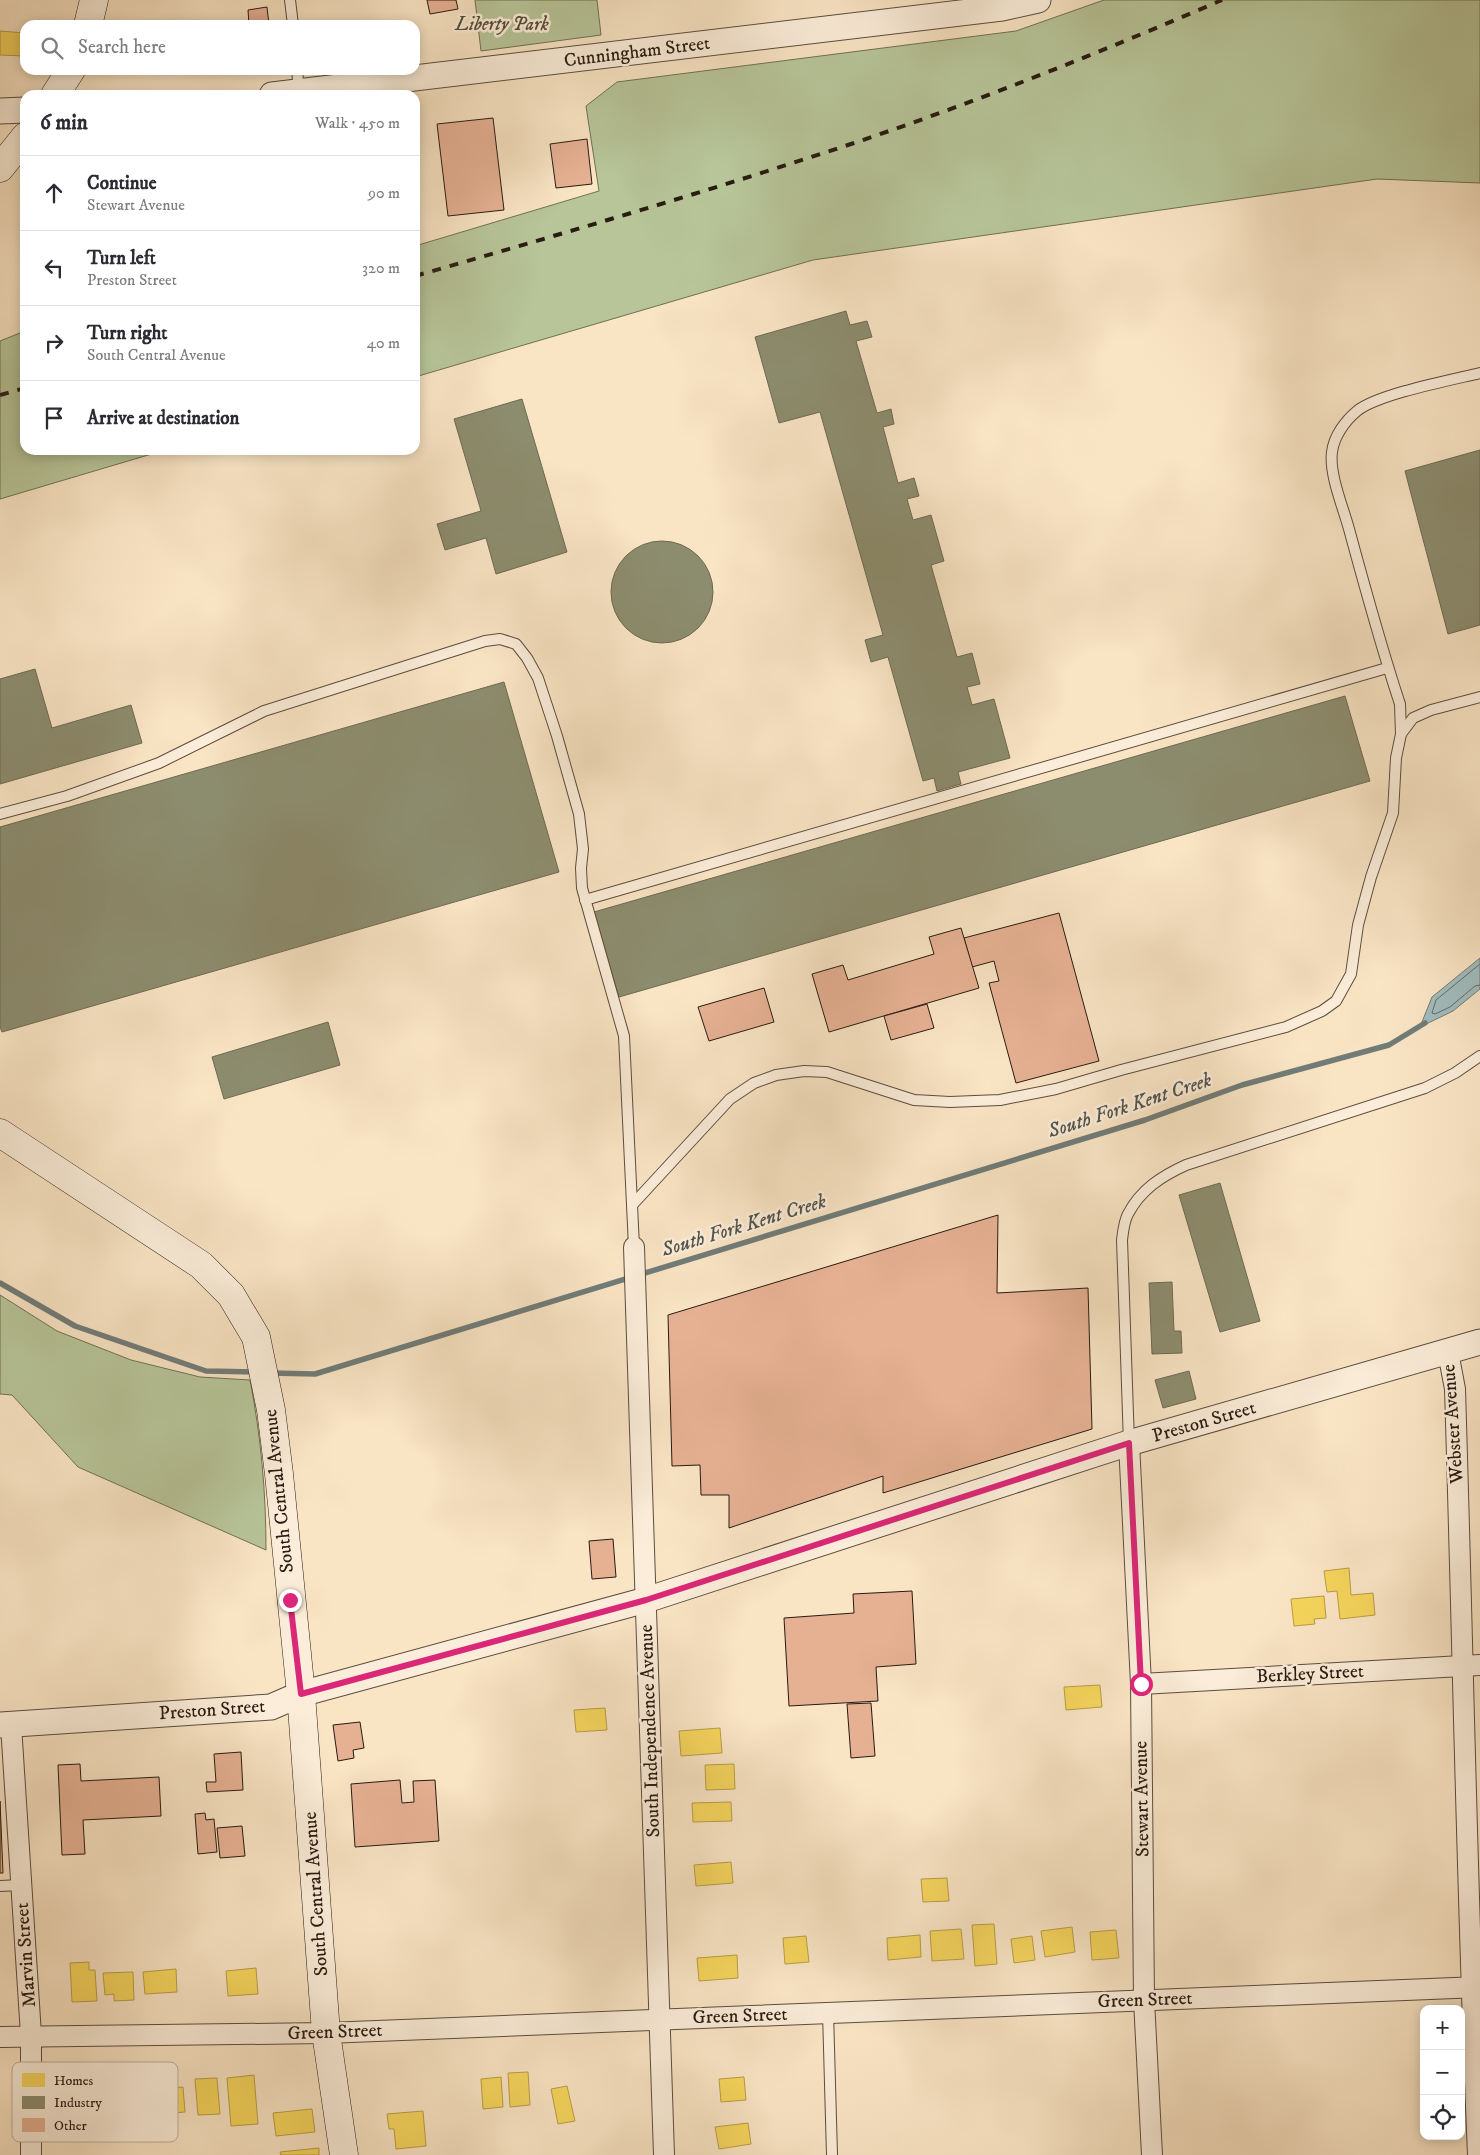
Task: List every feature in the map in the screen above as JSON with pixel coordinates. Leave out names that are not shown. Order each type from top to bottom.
[{"type":"main road","points":[[89,20],[94,0]]},
{"type":"main road","points":[[58,90],[68,75]]},
{"type":"main road","points":[[0,168],[20,143]]},
{"type":"main road","name":"South Central Avenue","points":[[0,1133],[201,1265],[231,1295],[256,1336],[271,1410],[301,1694],[326,2033],[344,2155]]},
{"type":"street","name":"Cunningham Street","points":[[420,68],[1002,8],[1038,0]]},
{"type":"street","name":"Cunningham Street","points":[[281,90],[298,81],[356,75]]},
{"type":"street","points":[[0,111],[20,110]]},
{"type":"street","name":"South Independence Avenue","points":[[634,1247],[664,2155]]},
{"type":"street","name":"Preston Street","points":[[5,1725],[271,1707],[301,1694],[646,1600],[1129,1443],[1480,1342]]},
{"type":"street","name":"Webster Avenue","points":[[1448,1352],[1455,1389],[1472,1665],[1478,2155]]},
{"type":"street","name":"Stewart Avenue","points":[[1129,1443],[1141,1684],[1144,2000],[1152,2155]]},
{"type":"street","name":"Berkley Street","points":[[1141,1684],[1472,1665]]},
{"type":"street","name":"Marvin Street","points":[[5,1725],[21,1885],[31,2035],[31,2062]]},
{"type":"street","name":"Green Street","points":[[0,2037],[31,2035],[326,2033],[1475,1988]]},
{"type":"street","name":"Marvin Street","points":[[31,2142],[31,2155]]},
{"type":"lane","points":[[290,0],[292,20]]},
{"type":"lane","points":[[634,1203],[730,1099],[754,1083],[776,1075],[804,1071],[827,1072],[914,1100],[950,1102],[1000,1100],[1056,1089],[1286,1027],[1322,1011],[1336,1001],[1352,974],[1358,925],[1371,877],[1392,813],[1396,758],[1401,734],[1400,704],[1388,668],[1333,469],[1332,452],[1336,437],[1347,421],[1358,410],[1377,400],[1480,373]]},
{"type":"lane","points":[[0,814],[67,796],[159,763],[264,711],[485,641],[500,639],[516,644],[527,658],[538,678],[557,736],[582,830],[582,888],[624,1036],[634,1203],[634,1247]]},
{"type":"lane","points":[[585,900],[1388,668]]},
{"type":"lane","points":[[1401,734],[1413,718],[1431,710],[1480,697]]},
{"type":"lane","points":[[1129,1443],[1122,1240],[1127,1215],[1142,1192],[1160,1177],[1186,1165],[1425,1088],[1455,1073],[1480,1056]]},
{"type":"lane","points":[[0,1886],[21,1885]]},
{"type":"lane","points":[[828,2012],[832,2155]]},
{"type":"lane","points":[[1473,2155],[1478,2155]]},
{"type":"green space","name":"Liberty Park","points":[[475,0],[597,0],[601,35],[481,51]]},
{"type":"green space","points":[[1104,0],[1480,0],[1480,183],[1377,179],[813,260],[420,376],[420,245],[599,191],[586,106],[617,82],[1016,31]]},
{"type":"green space","points":[[20,333],[20,455],[148,455],[0,499],[0,341]]},
{"type":"green space","points":[[0,1295],[57,1331],[131,1360],[200,1377],[250,1380],[262,1465],[266,1550],[78,1467],[12,1395],[0,1394]]},
{"type":"water","points":[[1480,958],[1480,989],[1453,1011],[1420,1027],[1432,997]]},
{"type":"building: Homes","points":[[0,31],[20,33],[20,56],[0,55]]},
{"type":"building: Homes","points":[[1349,1568],[1351,1595],[1373,1593],[1375,1615],[1340,1619],[1337,1591],[1327,1592],[1324,1571]]},
{"type":"building: Homes","points":[[1324,1596],[1326,1618],[1314,1619],[1315,1624],[1294,1626],[1291,1599]]},
{"type":"building: Homes","points":[[1100,1685],[1102,1707],[1066,1710],[1064,1687]]},
{"type":"building: Homes","points":[[605,1708],[607,1730],[576,1732],[574,1710]]},
{"type":"building: Homes","points":[[720,1728],[722,1753],[681,1756],[679,1731]]},
{"type":"building: Homes","points":[[734,1764],[735,1789],[706,1790],[705,1765]]},
{"type":"building: Homes","points":[[731,1802],[732,1821],[693,1822],[692,1803]]},
{"type":"building: Homes","points":[[731,1862],[733,1883],[696,1886],[694,1865]]},
{"type":"building: Homes","points":[[947,1878],[949,1901],[923,1902],[921,1879]]},
{"type":"building: Homes","points":[[994,1924],[997,1964],[975,1966],[972,1925]]},
{"type":"building: Homes","points":[[1072,1927],[1075,1952],[1045,1957],[1041,1931]]},
{"type":"building: Homes","points":[[961,1929],[964,1959],[932,1961],[930,1931]]},
{"type":"building: Homes","points":[[1116,1930],[1119,1958],[1092,1960],[1090,1932]]},
{"type":"building: Homes","points":[[920,1935],[921,1957],[888,1960],[887,1938]]},
{"type":"building: Homes","points":[[806,1936],[809,1962],[785,1964],[783,1938]]},
{"type":"building: Homes","points":[[1032,1936],[1035,1960],[1014,1963],[1011,1939]]},
{"type":"building: Homes","points":[[737,1955],[738,1978],[699,1981],[697,1958]]},
{"type":"building: Homes","points":[[89,1962],[89,1970],[95,1970],[97,2001],[72,2002],[70,1963]]},
{"type":"building: Homes","points":[[256,1968],[258,1994],[228,1996],[226,1971]]},
{"type":"building: Homes","points":[[176,1969],[177,1992],[145,1994],[143,1972]]},
{"type":"building: Homes","points":[[133,1972],[134,2000],[114,2001],[114,1994],[105,1995],[103,1973]]},
{"type":"building: Homes","points":[[528,2072],[530,2105],[510,2107],[508,2073]]},
{"type":"building: Homes","points":[[254,2075],[258,2124],[231,2126],[227,2078]]},
{"type":"building: Homes","points":[[501,2077],[503,2107],[483,2109],[481,2079]]},
{"type":"building: Homes","points":[[744,2077],[746,2100],[721,2102],[719,2079]]},
{"type":"building: Homes","points":[[217,2078],[220,2114],[198,2115],[195,2079]]},
{"type":"building: Homes","points":[[567,2086],[575,2121],[558,2124],[551,2089]]},
{"type":"building: Homes","points":[[178,2087],[183,2087],[185,2112],[178,2113]]},
{"type":"building: Homes","points":[[312,2109],[315,2132],[276,2136],[273,2113]]},
{"type":"building: Homes","points":[[423,2111],[426,2146],[396,2149],[394,2129],[389,2129],[387,2114]]},
{"type":"building: Homes","points":[[748,2123],[751,2144],[719,2149],[715,2127]]},
{"type":"building: Homes","points":[[319,2148],[319,2155],[281,2155],[280,2152]]},
{"type":"building: Industry","points":[[846,311],[850,325],[867,321],[872,337],[856,341],[877,413],[891,409],[894,424],[883,427],[898,483],[914,478],[919,496],[907,499],[913,520],[931,515],[944,561],[931,565],[957,657],[972,653],[980,684],[967,687],[972,705],[994,699],[1010,758],[958,772],[961,784],[937,791],[934,778],[923,781],[888,657],[871,662],[865,640],[883,635],[820,412],[779,423],[755,337]]},
{"type":"building: Industry","points":[[522,399],[567,552],[496,574],[486,538],[445,550],[437,524],[481,511],[454,419]]},
{"type":"building: Industry","points":[[1480,450],[1480,625],[1448,634],[1405,471]]},
{"type":"building: Industry","points":[[662,541],[682,545],[698,556],[709,572],[713,592],[709,612],[698,628],[682,639],[662,643],[642,639],[626,628],[615,612],[611,592],[615,572],[626,556],[642,545]]},
{"type":"building: Industry","points":[[35,669],[52,728],[131,705],[142,743],[0,784],[0,679]]},
{"type":"building: Industry","points":[[504,682],[559,872],[2,1032],[0,1027],[0,827]]},
{"type":"building: Industry","points":[[1345,696],[1370,781],[619,997],[594,912]]},
{"type":"building: Industry","points":[[328,1022],[340,1065],[224,1099],[212,1057]]},
{"type":"building: Industry","points":[[1220,1183],[1260,1321],[1220,1332],[1179,1195]]},
{"type":"building: Industry","points":[[1172,1282],[1174,1331],[1181,1331],[1182,1353],[1152,1354],[1149,1283]]},
{"type":"building: Industry","points":[[1189,1371],[1196,1399],[1163,1408],[1155,1380]]},
{"type":"building: Other","points":[[427,0],[456,0],[458,9],[430,14]]},
{"type":"building: Other","points":[[267,7],[268,20],[249,20],[248,10]]},
{"type":"building: Other","points":[[493,118],[504,210],[448,216],[437,124]]},
{"type":"building: Other","points":[[587,139],[592,184],[556,188],[550,144]]},
{"type":"building: Other","points":[[1059,913],[1099,1061],[1016,1083],[989,983],[999,981],[994,961],[972,967],[964,938]]},
{"type":"building: Other","points":[[961,928],[979,988],[829,1032],[812,974],[843,965],[848,980],[934,954],[929,937]]},
{"type":"building: Other","points":[[764,988],[774,1022],[709,1041],[698,1007]]},
{"type":"building: Other","points":[[927,1004],[934,1028],[891,1040],[884,1016]]},
{"type":"building: Other","points":[[998,1215],[997,1293],[1088,1288],[1092,1429],[883,1493],[883,1476],[729,1528],[729,1495],[701,1495],[700,1465],[672,1466],[668,1315]]},
{"type":"building: Other","points":[[613,1539],[616,1577],[592,1579],[589,1541]]},
{"type":"building: Other","points":[[912,1591],[916,1664],[876,1667],[878,1701],[789,1706],[784,1618],[854,1613],[853,1594]]},
{"type":"building: Other","points":[[871,1703],[875,1756],[851,1758],[847,1704]]},
{"type":"building: Other","points":[[360,1722],[364,1748],[353,1750],[354,1758],[338,1761],[333,1725]]},
{"type":"building: Other","points":[[241,1752],[243,1790],[207,1792],[206,1782],[216,1782],[214,1754]]},
{"type":"building: Other","points":[[80,1764],[81,1781],[159,1777],[161,1816],[83,1820],[85,1854],[62,1855],[58,1765]]},
{"type":"building: Other","points":[[400,1780],[402,1803],[414,1802],[413,1781],[435,1780],[439,1841],[355,1847],[351,1784]]},
{"type":"building: Other","points":[[0,1801],[3,1873],[0,1873]]},
{"type":"building: Other","points":[[205,1813],[206,1820],[214,1819],[217,1852],[198,1854],[195,1814]]},
{"type":"building: Other","points":[[242,1826],[245,1856],[220,1858],[217,1828]]},
{"type":"waterway","name":"South Fork Kent Creek","points":[[270,1373],[315,1374],[1145,1120],[1242,1085],[1389,1045],[1425,1023]]},
{"type":"waterway","name":"South Fork Kent Creek","points":[[0,1283],[75,1326],[206,1371],[256,1372]]},
{"type":"railway","points":[[420,275],[635,212],[854,143],[1040,75],[1222,0]]},
{"type":"railway","points":[[0,395],[20,389]]},
{"type":"route","points":[[290,1600],[301,1694],[646,1600],[1129,1443],[1141,1684]]}]
